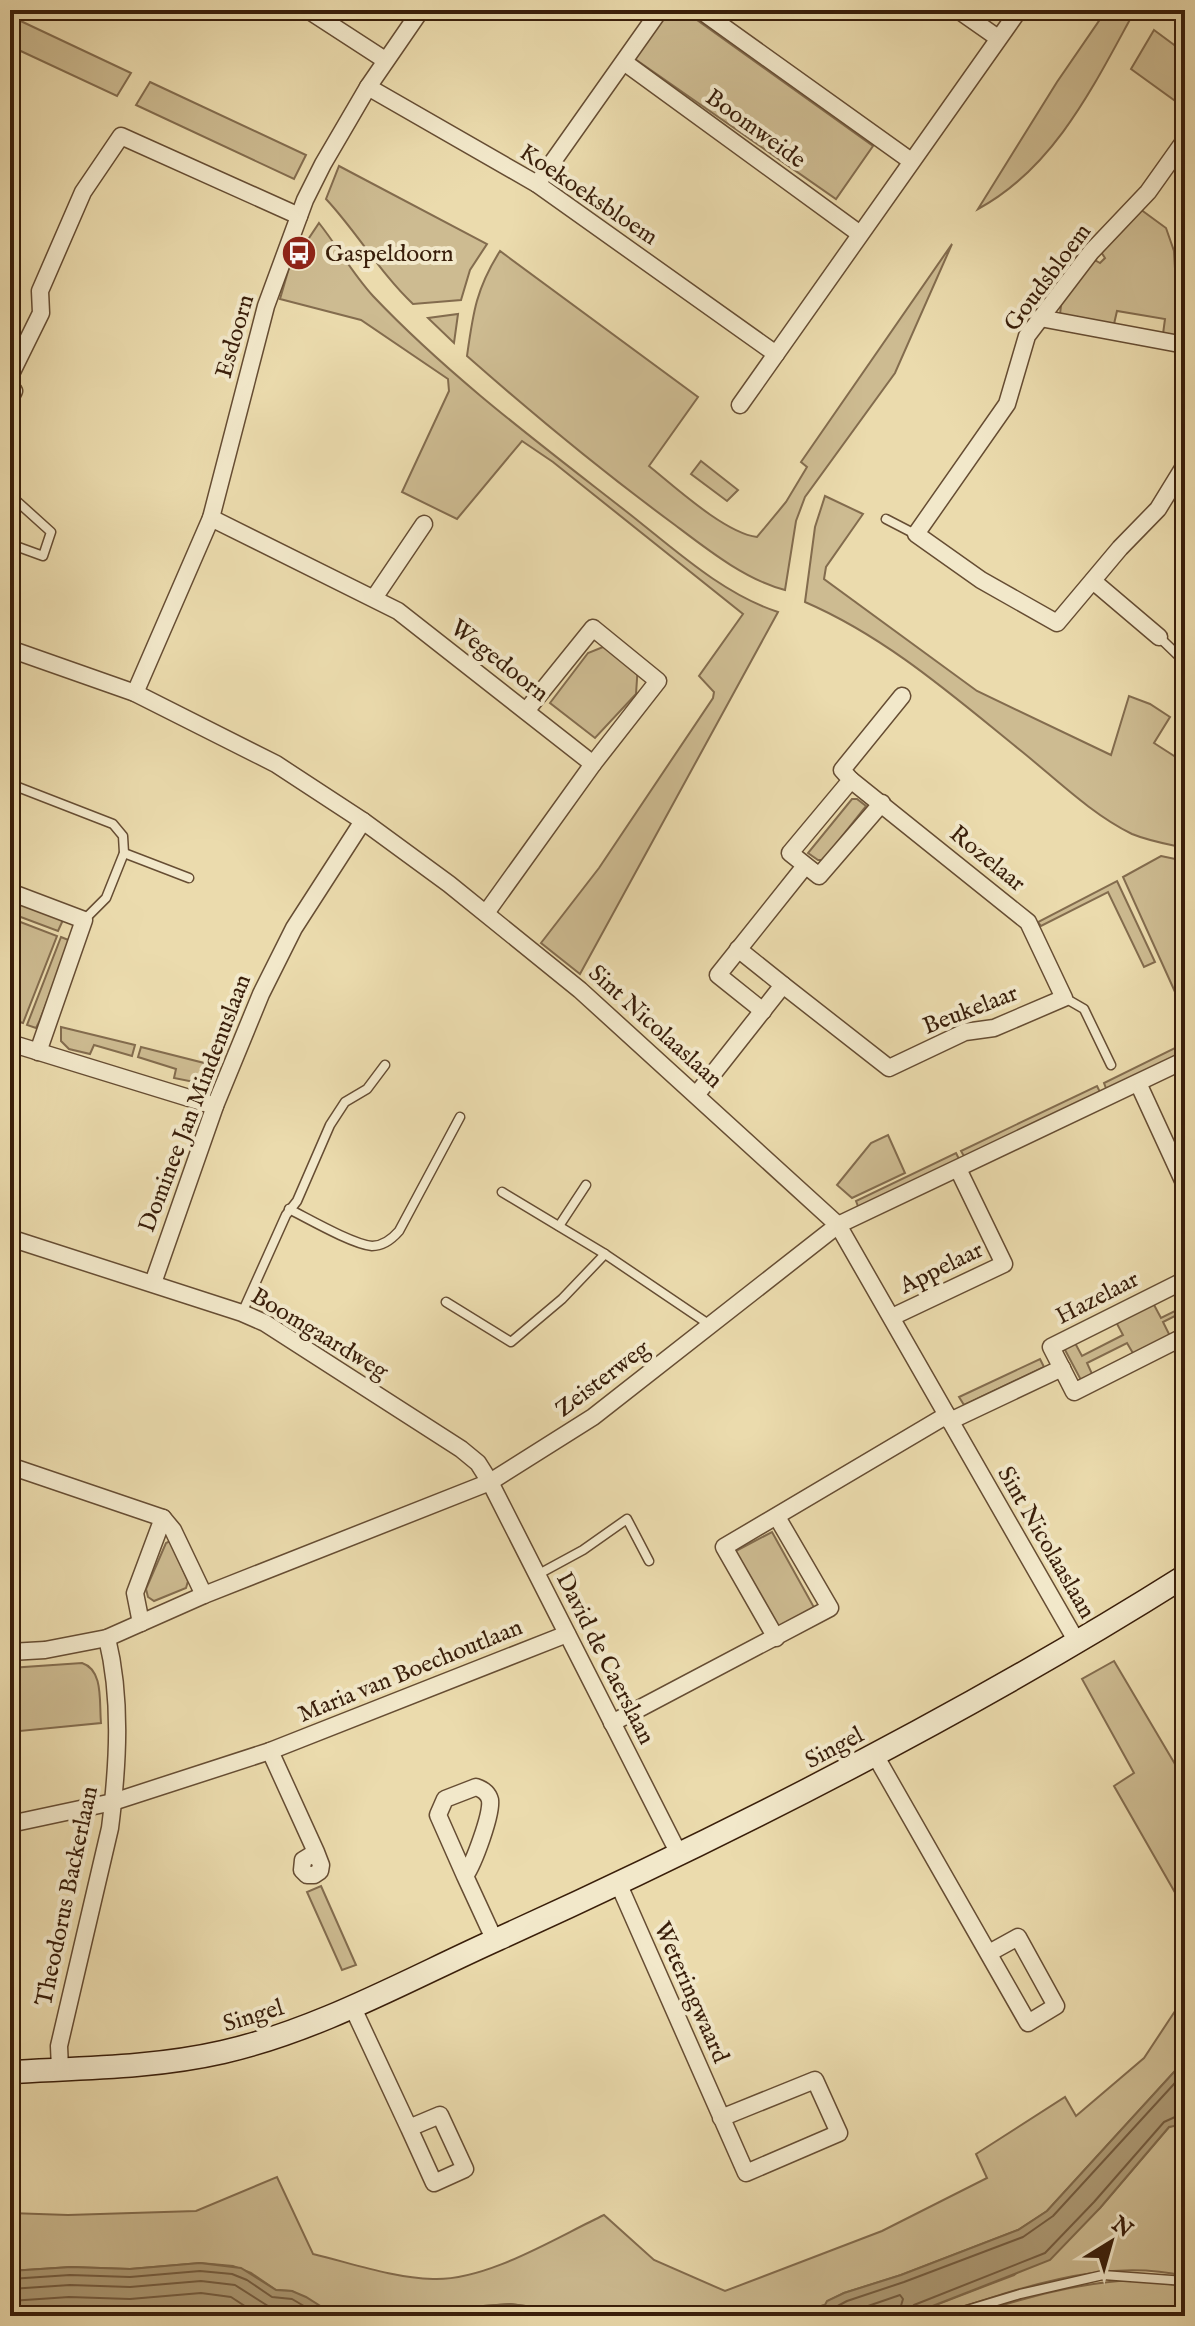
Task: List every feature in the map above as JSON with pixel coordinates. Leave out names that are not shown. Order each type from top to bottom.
[{"type":"street","points":[[308,10],[385,60]]},
{"type":"street","name":"Esdoorn","points":[[135,693],[211,518],[266,306],[299,216],[323,164],[368,87],[421,10]]},
{"type":"street","points":[[537,184],[660,10]]},
{"type":"street","points":[[700,10],[911,161]]},
{"type":"street","points":[[958,10],[998,38]]},
{"type":"street","points":[[740,405],[1019,10]]},
{"type":"street","name":"Boomweide","points":[[624,62],[860,234]]},
{"type":"street","name":"Koekoeksbloem","points":[[368,87],[537,184],[776,354]]},
{"type":"street","points":[[10,376],[41,313],[40,291],[83,192],[121,136],[299,216]]},
{"type":"street","name":"Goudsbloem","points":[[916,534],[1007,404],[1027,336],[1091,252],[1148,192],[1185,140]]},
{"type":"street","points":[[1040,318],[1174,343]]},
{"type":"street","points":[[10,389],[14,391],[10,399]]},
{"type":"street","points":[[916,534],[981,580],[1057,623],[1120,548],[1158,509],[1183,473]]},
{"type":"street","name":"Wegedoorn","points":[[211,518],[398,611],[593,764]]},
{"type":"street","points":[[374,598],[424,524]]},
{"type":"street","points":[[1093,581],[1159,637]]},
{"type":"street","points":[[486,913],[593,764],[658,681],[593,628],[526,711]]},
{"type":"street","name":"Sint Nicolaaslaan","points":[[10,649],[135,693],[276,764],[363,821],[486,913],[580,990],[838,1225],[1077,1642]]},
{"type":"street","points":[[882,803],[819,876],[790,853],[851,780],[842,770],[902,696]]},
{"type":"street","name":"Rozelaar","points":[[851,780],[1028,922],[1062,998]]},
{"type":"street","name":"Dominee Jan Mindenuslaan","points":[[153,1283],[237,1048],[280,953],[363,821]]},
{"type":"street","points":[[763,1011],[718,975],[805,866]]},
{"type":"street","points":[[10,892],[84,920],[38,1052]]},
{"type":"street","points":[[697,1094],[783,985],[738,949]]},
{"type":"street","name":"Beukelaar","points":[[783,985],[889,1068],[965,1032],[994,1028],[1062,998]]},
{"type":"street","points":[[10,1043],[215,1106]]},
{"type":"street","name":"Zeisterweg","points":[[10,1652],[45,1650],[107,1638],[204,1595],[490,1482],[593,1417],[838,1225],[1185,1060]]},
{"type":"street","points":[[1138,1083],[1185,1185]]},
{"type":"street","name":"Appelaar","points":[[892,1317],[1004,1264],[958,1169]]},
{"type":"street","name":"Boomgaardweg","points":[[10,1238],[153,1283],[265,1323],[461,1449],[478,1463],[490,1482]]},
{"type":"street","name":"Hazelaar","points":[[1062,1368],[1051,1347],[1185,1280]]},
{"type":"street","points":[[776,1638],[724,1547],[899,1441],[948,1418],[1062,1368],[1074,1392],[1185,1336]]},
{"type":"street","points":[[10,1466],[163,1518],[173,1530],[204,1595]]},
{"type":"street","name":"David de Caerslaan","points":[[490,1482],[680,1856]]},
{"type":"street","points":[[612,1723],[830,1608],[777,1517]]},
{"type":"street","points":[[141,1623],[135,1593],[163,1518]]},
{"type":"street","name":"Singel","points":[[10,2072],[158,2062],[224,2052],[263,2041],[352,2006],[680,1856],[875,1755],[1077,1642],[1185,1576]]},
{"type":"street","name":"Maria van Boechoutlaan","points":[[10,1824],[113,1802],[270,1751],[567,1634]]},
{"type":"street","name":"Theodorus Backerlaan","points":[[60,2069],[59,2046],[110,1828],[113,1802],[116,1773],[115,1691],[107,1638]]},
{"type":"street","points":[[270,1751],[316,1852]]},
{"type":"street","points":[[875,1755],[1028,2023],[1056,2006],[1018,1937],[989,1953]]},
{"type":"street","points":[[465,1876],[475,1862],[490,1801],[486,1791],[476,1787],[445,1799],[438,1815],[465,1876],[495,1941]]},
{"type":"street","name":"Weteringwaard","points":[[619,1885],[721,2118],[746,2173],[839,2133],[815,2080],[721,2118]]},
{"type":"street","points":[[352,2006],[409,2128]]},
{"type":"lane","points":[[10,495],[51,532],[43,556],[10,544]]},
{"type":"lane","points":[[886,519],[916,534]]},
{"type":"lane","points":[[1159,637],[1185,662]]},
{"type":"lane","points":[[10,784],[113,824],[123,836],[124,853],[106,898],[84,920]]},
{"type":"lane","points":[[124,853],[189,878]]},
{"type":"lane","name":"Rozelaar","points":[[1062,998],[1084,1009],[1111,1065]]},
{"type":"lane","points":[[242,1313],[330,1125],[345,1102],[367,1089],[385,1065]]},
{"type":"lane","points":[[289,1209],[360,1243],[373,1246],[385,1244],[399,1231],[460,1117]]},
{"type":"lane","points":[[559,1226],[586,1185]]},
{"type":"lane","points":[[502,1192],[605,1254],[710,1325]]},
{"type":"lane","points":[[446,1302],[511,1342],[562,1299],[605,1254]]},
{"type":"lane","points":[[536,1575],[583,1550],[627,1519],[649,1561]]},
{"type":"lane","points":[[947,2316],[1020,2294],[1103,2275],[1185,2281]]},
{"type":"shaded area","points":[[667,10],[683,10],[873,146],[836,199],[635,59]]},
{"type":"shaded area","points":[[1103,10],[1127,10],[1133,14],[1103,70],[1050,149],[1005,192],[978,209],[1057,82],[1105,12]]},
{"type":"shaded area","points":[[10,16],[131,73],[117,96],[10,46]]},
{"type":"shaded area","points":[[1154,30],[1185,53],[1185,108],[1131,69]]},
{"type":"shaded area","points":[[150,82],[306,155],[294,179],[136,105]]},
{"type":"shaded area","points":[[339,166],[487,244],[470,270],[461,300],[413,304],[401,292],[326,199]]},
{"type":"shaded area","points":[[1140,209],[1166,228],[1174,251],[1179,338],[1163,334],[1165,319],[1117,311],[1114,324],[1060,314],[1062,298],[1093,259],[1100,263],[1105,258],[1101,252]]},
{"type":"shaded area","points":[[319,223],[373,296],[464,382],[699,569],[737,594],[778,612],[580,974],[541,943],[599,868],[713,698],[714,692],[699,676],[743,614],[553,462],[522,441],[457,519],[402,492],[449,391],[448,379],[361,320],[280,299],[289,268]]},
{"type":"shaded area","points":[[952,244],[895,373],[805,497],[796,521],[785,590],[742,572],[701,544],[595,464],[467,356],[477,302],[500,251],[698,397],[649,466],[716,518],[744,534],[757,537],[786,502],[807,467],[801,462]]},
{"type":"shaded area","points":[[458,314],[454,343],[428,318]]},
{"type":"shaded area","points":[[701,461],[738,490],[727,501],[691,474]]},
{"type":"shaded area","points":[[825,496],[863,514],[826,567],[824,579],[977,691],[1111,755],[1129,696],[1150,704],[1170,717],[1154,743],[1185,763],[1185,848],[1132,834],[1117,826],[917,668],[863,632],[805,602],[815,527]]},
{"type":"shaded area","points":[[613,643],[638,664],[636,694],[595,738],[550,703],[588,653]]},
{"type":"shaded area","points":[[852,799],[866,806],[823,860],[818,860],[808,853]]},
{"type":"shaded area","points":[[1161,856],[1185,861],[1185,1014],[1123,877]]},
{"type":"shaded area","points":[[1117,881],[1155,962],[1144,967],[1108,892],[1041,926],[1038,922]]},
{"type":"shaded area","points":[[10,900],[63,920],[58,931],[10,913]]},
{"type":"shaded area","points":[[10,918],[57,936],[23,1023],[10,1019]]},
{"type":"shaded area","points":[[61,937],[71,941],[36,1028],[27,1025]]},
{"type":"shaded area","points":[[61,1027],[135,1045],[132,1056],[94,1045],[90,1054],[69,1049],[61,1041]]},
{"type":"shaded area","points":[[1185,1043],[1185,1054],[1107,1091],[1104,1083]]},
{"type":"shaded area","points":[[141,1047],[216,1066],[208,1079],[199,1083],[174,1078],[176,1069],[138,1057]]},
{"type":"shaded area","points":[[1097,1086],[1101,1094],[965,1158],[961,1151]]},
{"type":"shaded area","points":[[888,1135],[905,1173],[852,1198],[837,1185],[871,1143]]},
{"type":"shaded area","points":[[956,1153],[960,1161],[859,1209],[856,1201]]},
{"type":"shaded area","points":[[1153,1303],[1161,1318],[1185,1306],[1185,1311],[1163,1322],[1170,1336],[1134,1355],[1127,1343],[1087,1363],[1093,1376],[1082,1382],[1064,1348],[1075,1343],[1082,1356],[1123,1335],[1116,1322]]},
{"type":"shaded area","points":[[1040,1359],[1044,1367],[964,1405],[959,1397]]},
{"type":"shaded area","points":[[772,1532],[816,1611],[776,1633],[732,1553]]},
{"type":"shaded area","points":[[170,1541],[188,1581],[186,1588],[154,1601],[148,1597],[146,1589],[166,1543]]},
{"type":"shaded area","points":[[1114,1661],[1185,1781],[1185,1910],[1114,1786],[1134,1773],[1082,1679]]},
{"type":"shaded area","points":[[82,1663],[89,1667],[97,1680],[101,1723],[10,1732],[10,1668]]},
{"type":"shaded area","points":[[321,1886],[356,1965],[342,1970],[307,1892]]},
{"type":"shaded area","points":[[1185,1996],[1185,2060],[1047,2211],[1018,2230],[901,2275],[844,2293],[825,2305],[802,2311],[796,2316],[603,2316],[510,2304],[470,2307],[423,2316],[336,2316],[292,2291],[276,2290],[251,2273],[233,2266],[200,2263],[130,2269],[71,2267],[10,2271],[10,2213],[68,2215],[196,2211],[277,2177],[313,2254],[372,2270],[433,2279],[476,2273],[498,2266],[604,2215],[654,2260],[725,2291],[882,2231],[987,2178],[976,2154],[1065,2097],[1076,2116],[1144,2058]]},
{"type":"shaded area","points":[[1185,2124],[1185,2276],[1139,2270],[1093,2273],[1048,2282],[943,2312],[907,2316],[1014,2275],[1100,2208],[1169,2127]]},
{"type":"shaded area","points":[[1136,2280],[1185,2286],[1185,2316],[966,2316],[1071,2288]]},
{"type":"water","points":[[1185,2060],[1185,2124],[1169,2127],[1100,2208],[1050,2260],[907,2316],[796,2316],[802,2311],[825,2305],[844,2293],[901,2275],[1018,2230],[1047,2211]]},
{"type":"water","points":[[200,2263],[241,2268],[276,2290],[292,2291],[306,2297],[336,2316],[10,2316],[10,2271],[71,2267],[130,2269]]},
{"type":"water","points":[[510,2304],[603,2316],[423,2316],[470,2307]]},
{"type":"place","name":"Gaspeldoorn","points":[[299,253]]}]
